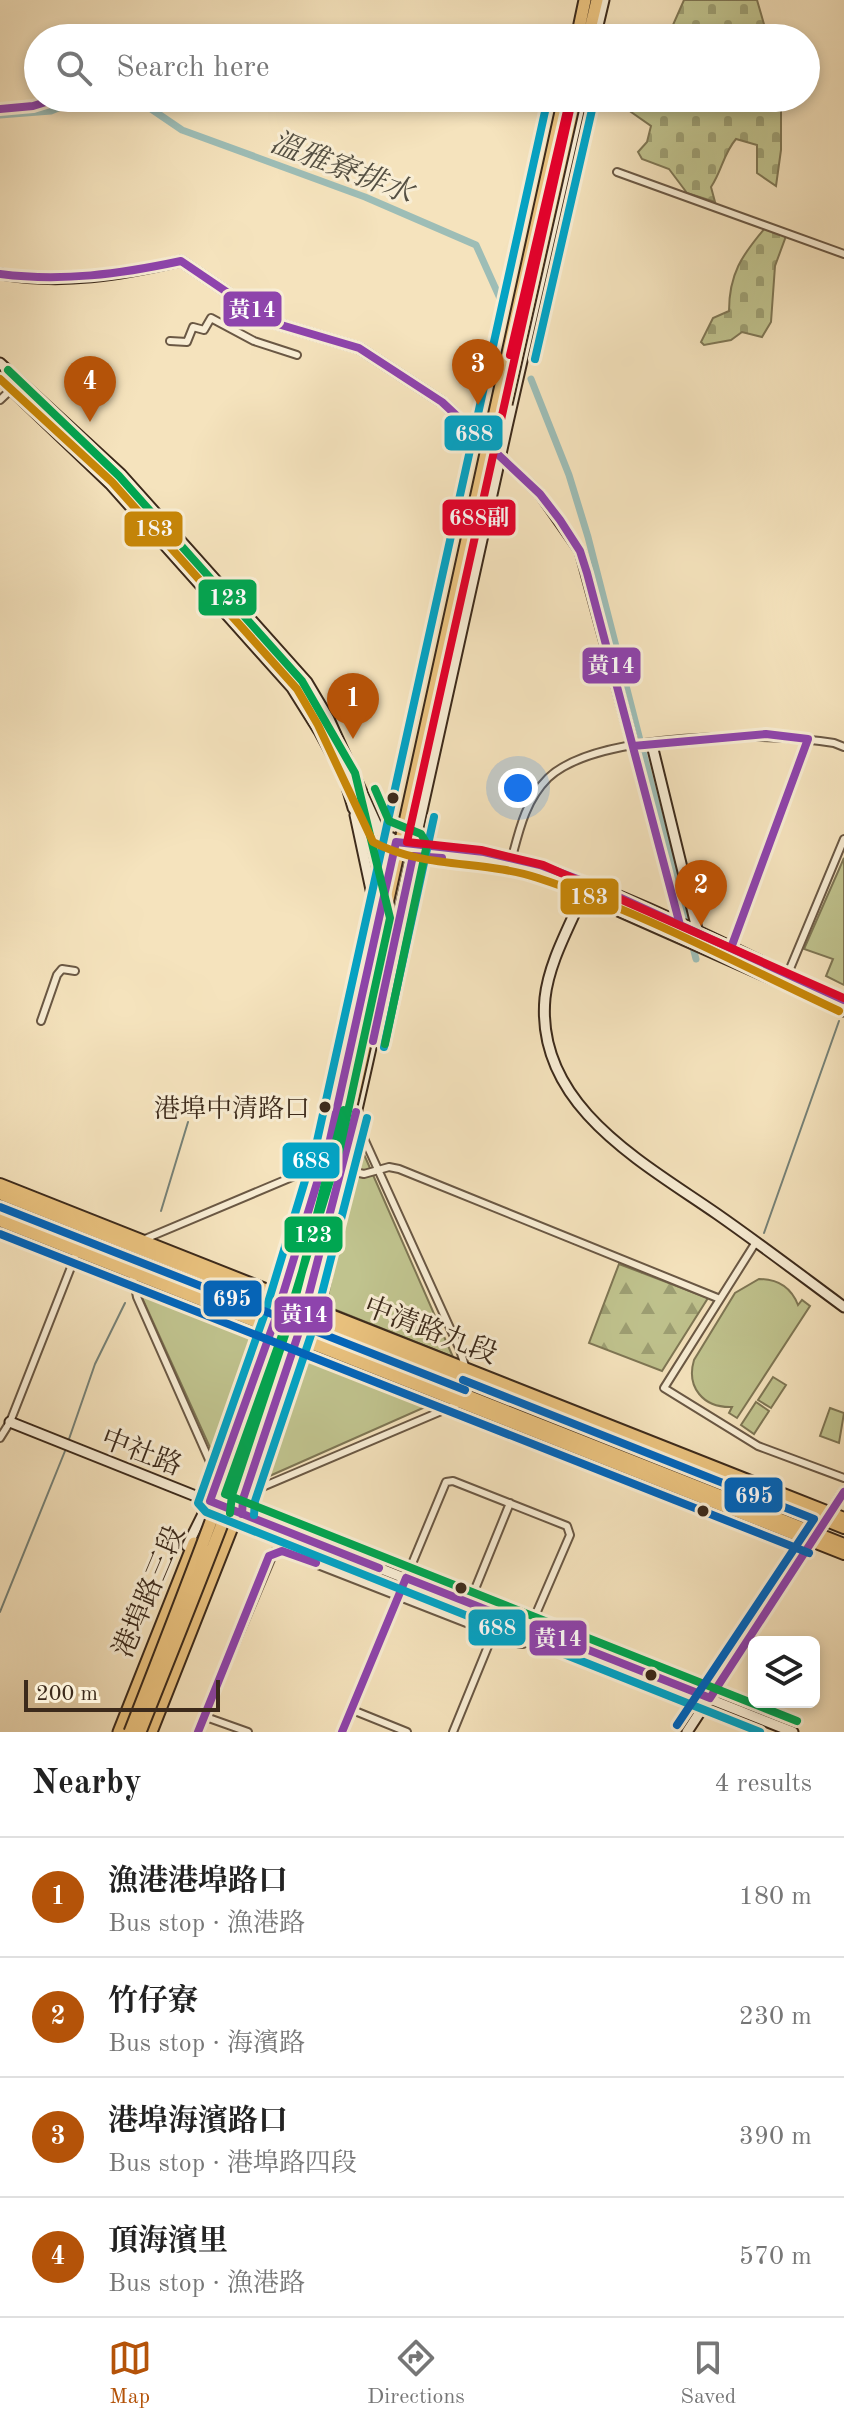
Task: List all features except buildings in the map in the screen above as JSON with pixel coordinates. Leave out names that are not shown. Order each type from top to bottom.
[{"type":"highway","points":[[578,24],[583,0]]},
{"type":"highway","points":[[591,24],[597,0]]},
{"type":"highway","points":[[122,1732],[242,1443],[294,1291],[331,1159],[559,112]]},
{"type":"highway","points":[[148,1732],[234,1495],[301,1296],[339,1161],[572,112]]},
{"type":"highway","points":[[148,1732],[232,1527]]},
{"type":"highway","points":[[122,1732],[194,1543]]},
{"type":"main road","name":"中清路九段","points":[[0,1184],[138,1245]]},
{"type":"main road","name":"中清路九段","points":[[0,1194],[138,1245],[830,1517],[844,1528]]},
{"type":"main road","name":"中清路九段","points":[[0,1211],[273,1324],[816,1538],[844,1554]]},
{"type":"main road","name":"中清路九段","points":[[0,1221],[133,1275],[273,1324]]},
{"type":"main road","name":"中清路九段","points":[[830,1517],[844,1518]]},
{"type":"main road","name":"中清路九段","points":[[816,1538],[844,1544]]},
{"type":"street","points":[[598,24],[604,0]]},
{"type":"street","name":"港埠路三段","points":[[194,1543],[281,1301],[323,1164],[357,1027],[392,853],[559,112]]},
{"type":"street","name":"港埠路三段","points":[[232,1527],[298,1334],[343,1170],[498,457],[579,112]]},
{"type":"street","points":[[617,172],[844,254]]},
{"type":"street","points":[[0,274],[32,280],[71,281],[181,261],[271,322],[359,348],[442,402],[540,494],[580,551],[633,746]]},
{"type":"street","points":[[170,341],[187,342],[193,327],[204,330],[211,318],[254,341],[297,355]]},
{"type":"street","points":[[0,363],[121,474],[307,682],[363,787],[372,819],[380,832],[396,842],[511,863],[586,888],[698,933],[844,1011]]},
{"type":"street","points":[[1,382],[16,378]]},
{"type":"street","points":[[0,400],[11,389],[16,378]]},
{"type":"street","points":[[1,382],[110,484],[211,593],[292,688],[344,777],[378,921]]},
{"type":"street","points":[[511,863],[528,805],[551,776],[589,753],[766,734],[844,747]]},
{"type":"street","points":[[652,745],[698,933]]},
{"type":"street","points":[[353,808],[376,843],[392,853],[511,863]]},
{"type":"street","points":[[786,979],[844,839]]},
{"type":"street","points":[[586,888],[786,979],[844,1000]]},
{"type":"street","points":[[586,888],[554,965],[545,997],[547,1040],[559,1072],[585,1113],[609,1138],[844,1307]]},
{"type":"street","points":[[41,1021],[57,975],[62,969],[75,971]]},
{"type":"street","points":[[244,1496],[461,1399],[468,1374],[355,1118]]},
{"type":"street","points":[[218,1480],[137,1297],[131,1263],[138,1245],[323,1164],[343,1170],[378,1172],[389,1167],[399,1169],[720,1299]]},
{"type":"street","points":[[756,1242],[664,1388],[758,1446],[844,1478]]},
{"type":"street","points":[[0,1438],[10,1422],[77,1252]]},
{"type":"street","name":"中社路","points":[[10,1422],[793,1732]]},
{"type":"street","points":[[198,1732],[274,1552],[282,1551],[399,1595],[493,1634],[523,1644],[570,1535],[567,1526],[453,1481],[446,1482],[399,1595],[374,1651],[342,1732]]},
{"type":"street","points":[[687,1732],[844,1492]]},
{"type":"street","points":[[462,1621],[510,1503]]},
{"type":"street","name":"港埠路三段","points":[[122,1732],[198,1545],[206,1512]]},
{"type":"street","name":"港埠路三段","points":[[148,1732],[238,1512]]},
{"type":"street","points":[[453,1732],[493,1634]]},
{"type":"street","points":[[350,1709],[407,1732]]},
{"type":"street","points":[[203,1716],[248,1732]]},
{"type":"green space","points":[[684,0],[757,0],[764,24],[673,24]]},
{"type":"green space","points":[[631,112],[781,112],[781,150],[776,186],[757,173],[757,145],[736,139],[711,187],[715,202],[687,193],[669,169],[642,159],[638,152],[647,142],[651,126]]},
{"type":"green space","points":[[765,228],[786,236],[775,266],[771,322],[762,337],[742,332],[731,340],[704,345],[701,342],[713,318],[729,311],[731,286],[738,266]]},
{"type":"green space","points":[[844,858],[844,985],[826,976],[833,959],[804,949]]},
{"type":"green space","points":[[359,1143],[453,1357],[326,1306]]},
{"type":"green space","points":[[619,1264],[708,1298],[662,1371],[589,1343]]},
{"type":"green space","points":[[759,1279],[778,1282],[792,1293],[798,1305],[802,1300],[810,1306],[737,1418],[729,1413],[732,1407],[713,1404],[699,1394],[692,1379],[692,1370],[694,1360],[735,1293]]},
{"type":"green space","points":[[134,1280],[259,1328],[217,1463]]},
{"type":"green space","points":[[309,1350],[429,1398],[432,1404],[265,1478],[263,1471],[303,1354]]},
{"type":"green space","points":[[773,1377],[786,1385],[771,1408],[758,1400]]},
{"type":"green space","points":[[756,1402],[769,1411],[754,1434],[741,1425]]},
{"type":"green space","points":[[830,1408],[844,1413],[839,1443],[820,1436]]},
{"type":"waterway","name":"溫雅寮排水","points":[[0,115],[38,112]]},
{"type":"waterway","name":"溫雅寮排水","points":[[156,112],[182,130],[365,197],[476,245],[503,305]]},
{"type":"waterway","points":[[531,379],[569,475],[588,537],[696,959]]},
{"type":"waterway","points":[[764,1233],[839,1021]]},
{"type":"waterway","points":[[161,1211],[188,1122]]},
{"type":"waterway","points":[[69,1439],[95,1364],[125,1303]]},
{"type":"waterway","points":[[0,1612],[65,1451]]},
{"type":"transit line","name":"黃14","points":[[0,109],[24,107]]},
{"type":"transit line","name":"688","points":[[545,112],[317,1141],[264,1316],[198,1503],[206,1512],[760,1732]]},
{"type":"transit line","name":"688副","points":[[510,355],[567,112]]},
{"type":"transit line","name":"688副","points":[[570,112],[407,842],[481,850],[543,865],[844,998]]},
{"type":"transit line","name":"688","points":[[535,359],[591,112]]},
{"type":"transit line","name":"黃14","points":[[0,274],[46,277],[91,275],[181,261],[271,322],[359,348],[442,402],[540,494],[580,551],[680,925]]},
{"type":"transit line","name":"123","points":[[8,370],[119,476],[302,681],[355,773],[390,918],[340,1148],[286,1324],[225,1494],[797,1721]]},
{"type":"transit line","name":"183","points":[[0,379],[112,482],[297,689],[318,725],[373,842],[393,851],[433,861],[517,872],[577,892],[653,923],[839,1011]]},
{"type":"transit line","name":"黃14","points":[[633,746],[766,734],[808,739],[731,948]]},
{"type":"transit line","name":"123","points":[[375,789],[389,821],[421,834],[427,844],[385,1044]]},
{"type":"transit line","name":"688","points":[[384,1047],[434,817]]},
{"type":"transit line","name":"黃14","points":[[379,1568],[210,1501],[275,1320],[329,1144],[396,842],[484,852],[540,865],[588,883],[844,1000]]},
{"type":"transit line","name":"黃14","points":[[373,1041],[413,856],[442,858]]},
{"type":"transit line","name":"123","points":[[230,1513],[232,1495],[288,1326],[344,1110]]},
{"type":"transit line","name":"黃14","points":[[242,1514],[243,1499],[300,1329],[356,1112]]},
{"type":"transit line","name":"688","points":[[254,1515],[255,1501],[312,1332],[367,1118]]},
{"type":"transit line","name":"695","points":[[0,1207],[465,1390]]},
{"type":"transit line","name":"695","points":[[0,1234],[809,1553]]},
{"type":"transit line","name":"695","points":[[463,1380],[814,1519],[677,1725]]},
{"type":"transit line","name":"黃14","points":[[710,1698],[844,1492]]},
{"type":"transit line","name":"黃14","points":[[198,1732],[269,1556],[282,1551],[316,1563]]},
{"type":"transit line","name":"黃14","points":[[406,1578],[710,1698]]},
{"type":"transit line","name":"黃14","points":[[342,1732],[406,1578]]},
{"type":"place","name":"港埠海濱路口","points":[[478,405]]},
{"type":"place","name":"頂海濱里","points":[[90,422]]},
{"type":"place","name":"漁港港埠路口","points":[[353,739]]},
{"type":"place","name":"竹仔寮","points":[[701,926]]},
{"type":"place","name":"港埠中清路口","points":[[325,1107]]}]
